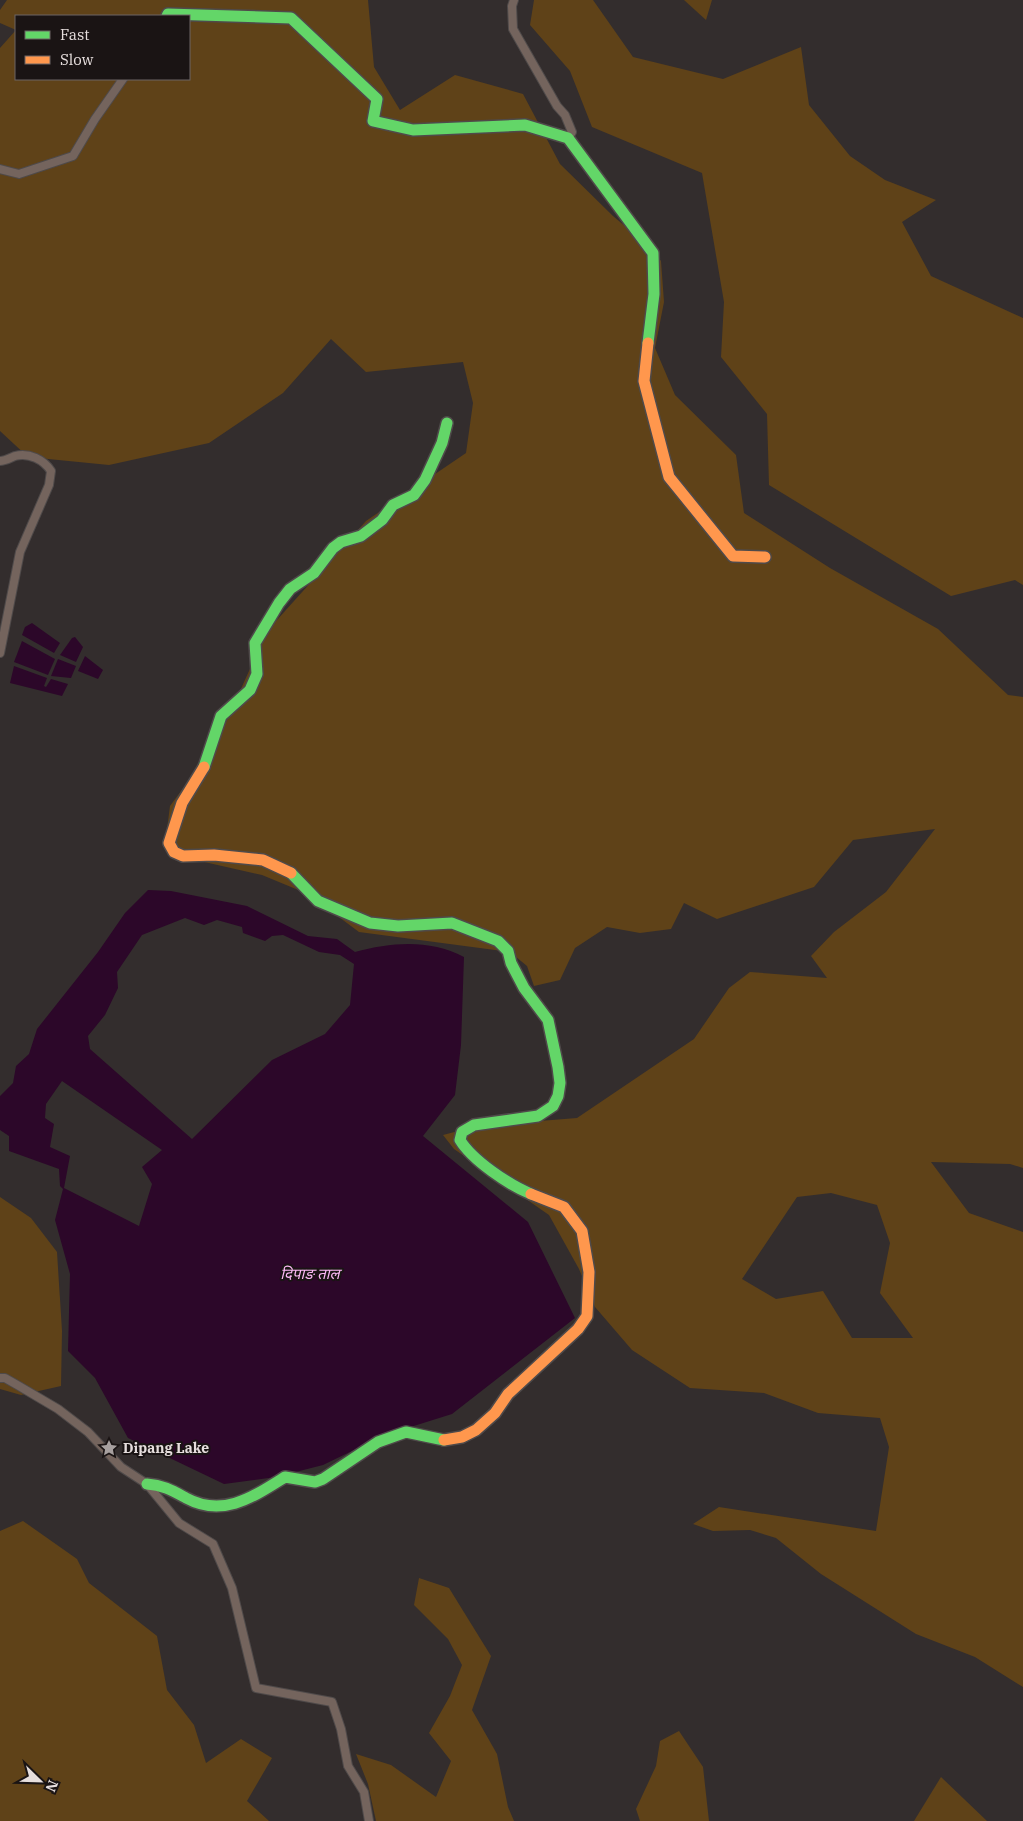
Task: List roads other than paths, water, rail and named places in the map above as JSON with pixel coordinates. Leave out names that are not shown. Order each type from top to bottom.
[{"type":"street","points":[[514,0],[512,6],[512,29],[557,106],[565,115],[572,132],[568,138]]},
{"type":"street","points":[[168,15],[292,18],[377,99],[373,121],[414,130],[525,126],[568,138],[653,253],[654,294],[644,381],[669,477],[733,556],[765,557]]},
{"type":"street","points":[[0,169],[19,174],[73,156],[95,119],[122,80]]},
{"type":"street","points":[[148,1484],[165,1486],[209,1508],[234,1505],[260,1495],[285,1477],[316,1482],[378,1442],[406,1432],[417,1432],[444,1440],[462,1437],[486,1422],[508,1394],[578,1329],[587,1316],[589,1272],[582,1231],[572,1216],[564,1207],[525,1191],[508,1181],[467,1151],[460,1140],[462,1132],[474,1125],[538,1116],[553,1106],[558,1096],[560,1083],[548,1020],[524,988],[510,963],[508,951],[498,941],[452,923],[398,926],[370,922],[318,901],[293,874],[275,865],[262,860],[214,855],[183,856],[174,852],[169,843],[172,826],[182,803],[203,769],[221,716],[250,690],[257,674],[255,643],[260,632],[284,596],[297,584],[314,573],[333,548],[341,542],[361,536],[382,520],[393,505],[414,495],[419,489],[442,443],[447,423]]},
{"type":"street","points":[[0,461],[18,455],[30,456],[46,463],[51,471],[46,493],[20,552],[0,653]]},
{"type":"street","points":[[0,1378],[6,1378],[58,1409],[88,1432],[121,1467],[148,1484],[179,1523],[213,1544],[232,1588],[256,1688],[332,1702],[341,1729],[348,1766],[364,1792],[370,1821]]},
{"type":"water","points":[[32,623],[60,643],[54,653],[22,635],[25,627]]},
{"type":"water","points":[[75,637],[83,647],[76,662],[60,655],[72,638]]},
{"type":"water","points":[[22,641],[55,659],[48,675],[14,662]]},
{"type":"water","points":[[85,656],[103,670],[98,679],[78,671]]},
{"type":"water","points":[[58,659],[76,666],[71,678],[51,676]]},
{"type":"water","points":[[14,666],[47,678],[44,686],[46,687],[51,679],[68,684],[62,696],[10,683]]},
{"type":"water","name":"दिपाङ ताल","points":[[148,890],[171,891],[247,906],[308,936],[337,939],[355,952],[397,944],[411,944],[438,947],[464,957],[461,1045],[455,1095],[423,1136],[528,1222],[575,1318],[452,1414],[385,1435],[323,1465],[276,1477],[224,1484],[128,1438],[95,1378],[68,1351],[70,1274],[55,1220],[63,1189],[60,1186],[59,1169],[9,1151],[9,1136],[0,1130],[0,1096],[13,1083],[16,1066],[29,1054],[37,1029],[98,952],[125,913]],"holes":[[[185,918],[204,925],[217,920],[242,927],[243,933],[265,941],[272,936],[283,935],[319,952],[340,955],[354,964],[350,1005],[325,1034],[272,1060],[192,1139],[90,1049],[88,1036],[105,1015],[118,988],[117,972],[142,935]],[[62,1081],[162,1150],[142,1167],[152,1184],[139,1226],[64,1188],[70,1156],[50,1147],[54,1124],[45,1118],[46,1104]]]},
{"type":"place","name":"Dipang Lake","points":[[109,1448]]}]
